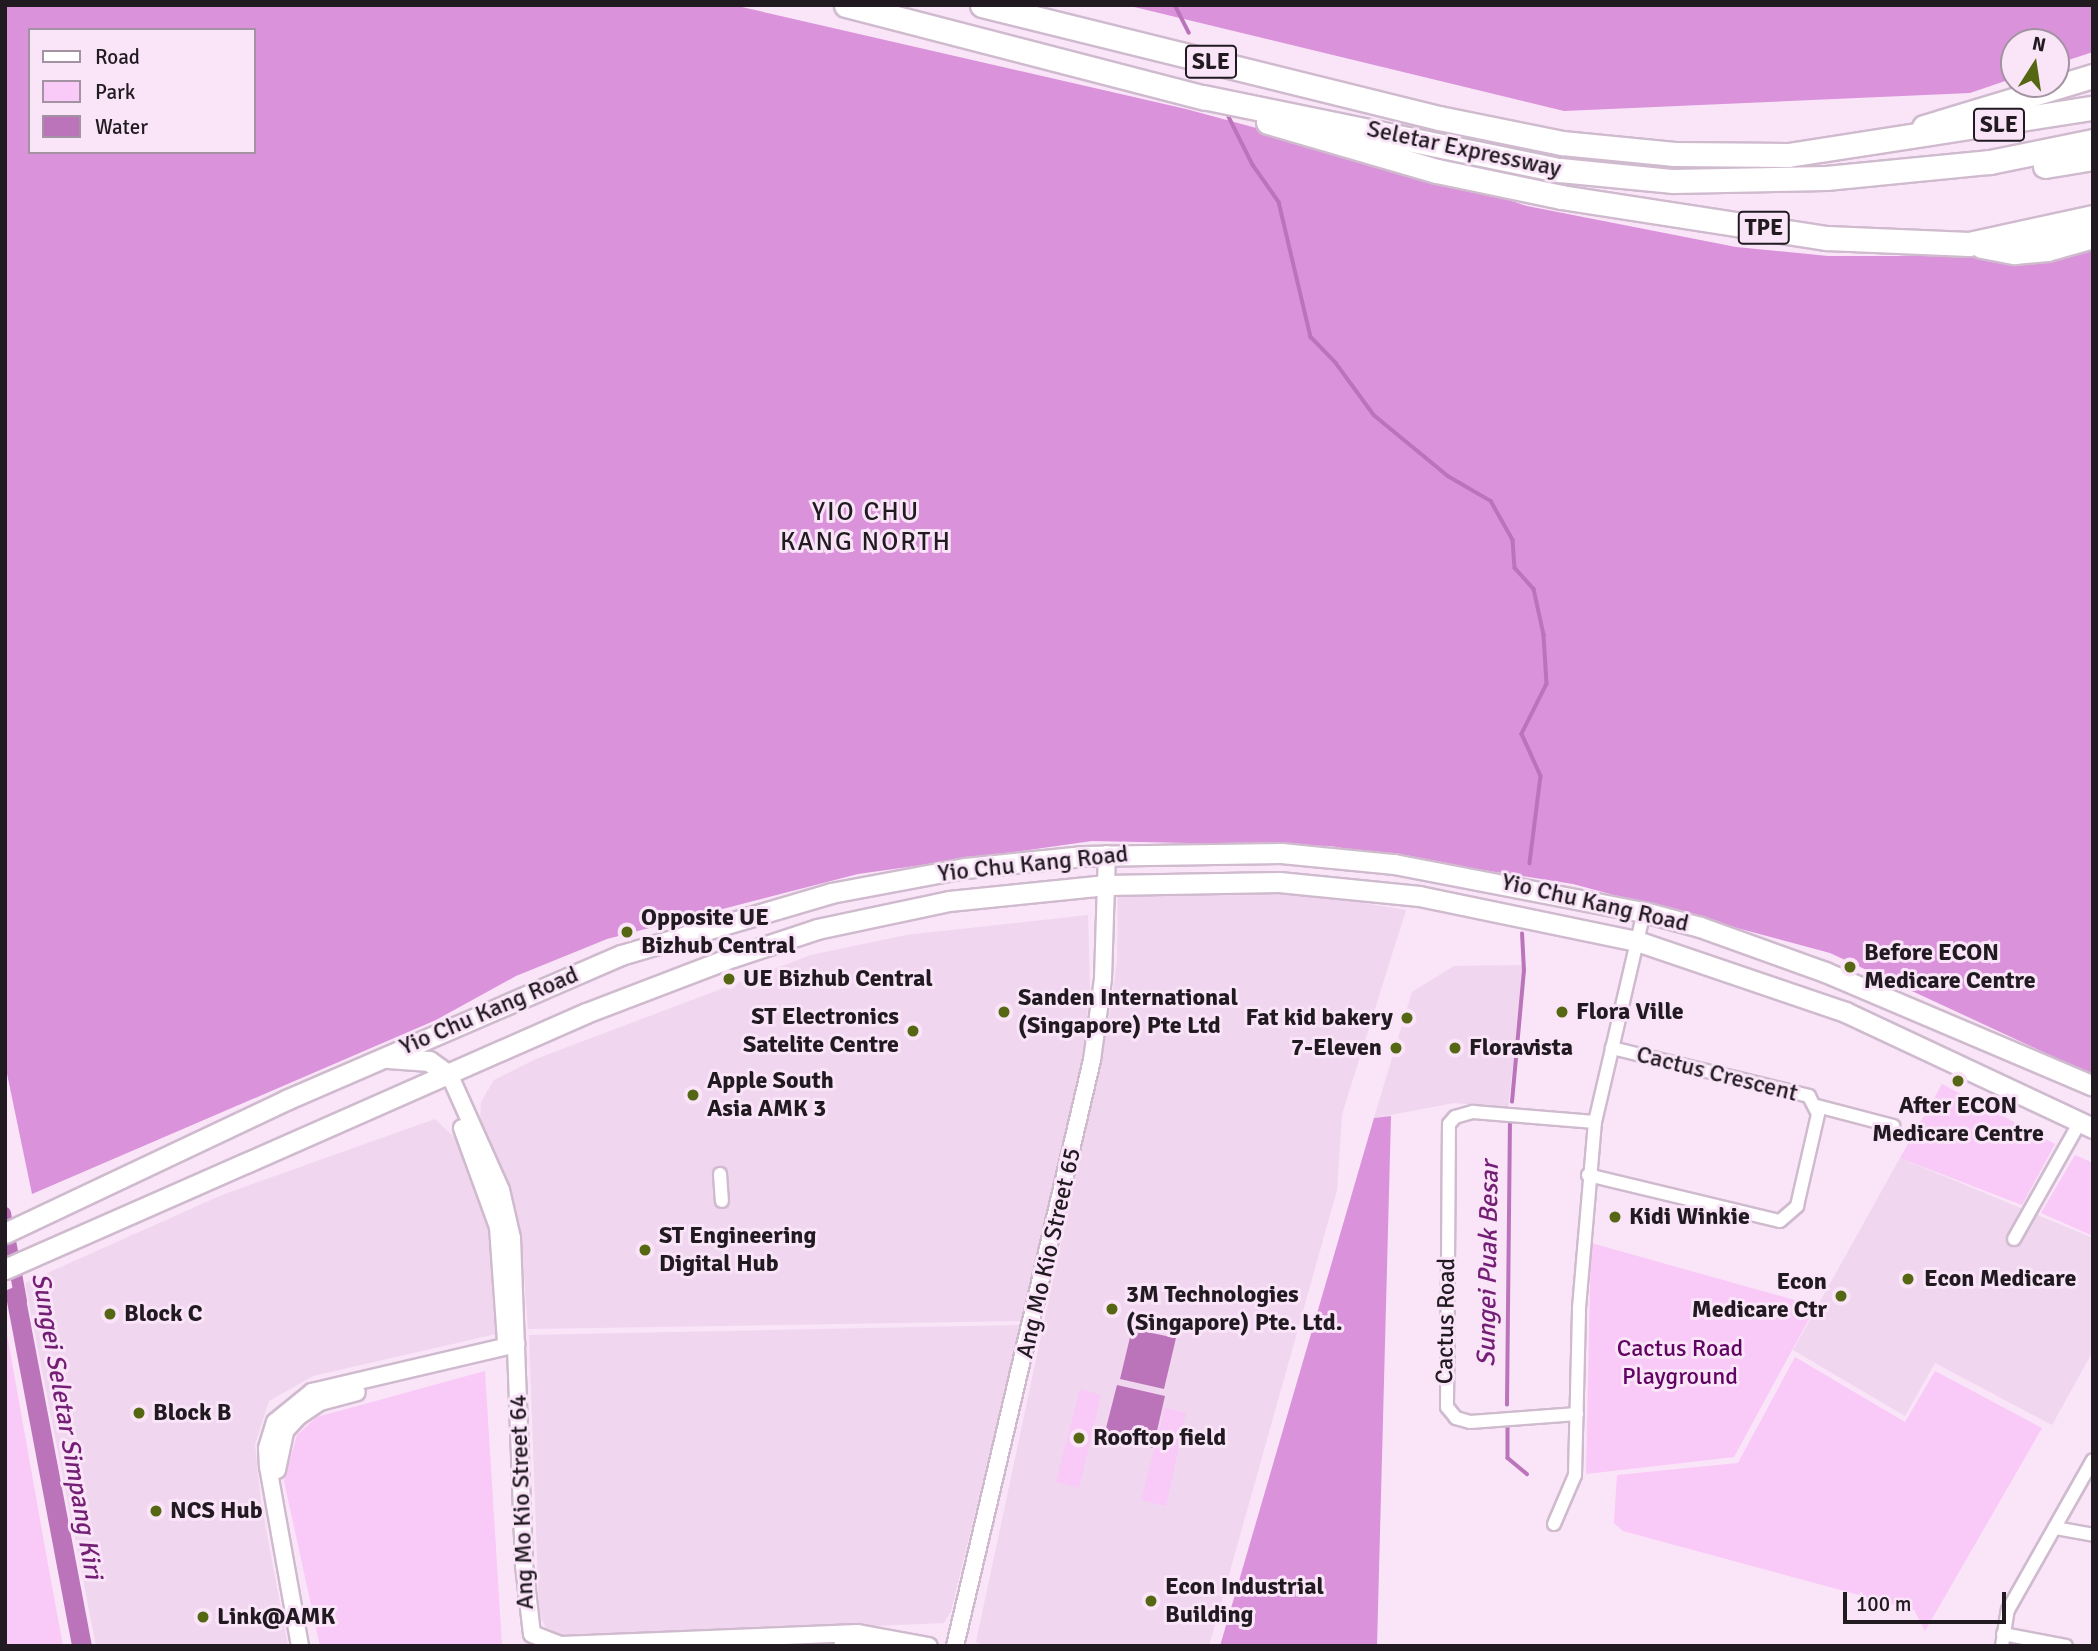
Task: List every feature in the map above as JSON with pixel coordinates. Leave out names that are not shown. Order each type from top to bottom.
[{"type":"highway","name":"Seletar Expressway","points":[[846,5],[1202,97],[1547,168],[1673,181],[1826,178],[1990,162],[2093,141]]},
{"type":"highway","name":"Seletar Expressway","points":[[982,5],[1439,118],[1562,143],[1674,155],[1788,155],[1905,140],[2093,108]]},
{"type":"highway","points":[[1905,140],[1935,122],[2093,76]]},
{"type":"highway","name":"TPE","points":[[1202,97],[1266,121],[1437,171],[1561,197],[1827,238],[1969,244],[2093,217]]},
{"type":"highway","points":[[1990,162],[2020,168],[2093,158]]},
{"type":"highway","points":[[1969,244],[2014,252],[2047,249],[2093,236]]},
{"type":"main road","name":"Yio Chu Kang Road","points":[[5,1233],[380,1058],[621,955],[752,914],[831,893],[965,868],[1107,854],[1281,853],[1394,864],[1644,912],[1700,927],[1825,972],[1996,1048],[2093,1086]]},
{"type":"main road","name":"Yio Chu Kang Road","points":[[5,1269],[586,1013],[817,929],[949,901],[1106,885],[1279,882],[1419,896],[1637,941],[1845,1012],[2086,1125]]},
{"type":"main road","points":[[380,1058],[414,1058],[443,1074],[456,1026]]},
{"type":"main road","points":[[1991,1079],[1982,1069],[1981,1060],[1986,1052],[1996,1048]]},
{"type":"street","name":"Ang Mo Kio Street 65","points":[[955,1646],[1092,1060],[1103,979],[1107,854]]},
{"type":"street","points":[[1554,1524],[1575,1475],[1588,1175],[1595,1122],[1644,912]]},
{"type":"street","name":"Cactus Crescent","points":[[1612,1048],[1809,1096],[1817,1106],[1892,1126]]},
{"type":"street","name":"Ang Mo Kio Street 64","points":[[443,1074],[498,1227],[511,1350],[526,1614],[528,1625],[539,1640],[561,1646],[875,1639],[929,1646]]},
{"type":"street","name":"Cactus Crescent","points":[[1588,1175],[1780,1221],[1797,1206],[1817,1106]]},
{"type":"street","name":"Cactus Road","points":[[1577,1414],[1470,1422],[1455,1418],[1447,1407],[1449,1124],[1455,1117],[1473,1112],[1595,1122]]},
{"type":"street","name":"Yio Chu Kang Road","points":[[2014,1238],[2086,1125]]},
{"type":"street","points":[[720,1174],[722,1201]]},
{"type":"street","points":[[300,1646],[268,1467],[267,1448],[275,1422],[312,1392],[511,1350]]},
{"type":"street","points":[[310,1646],[281,1511],[278,1449],[285,1432],[320,1402],[511,1350]]},
{"type":"street","name":"Ang Mo Kio Street 64","points":[[511,1350],[516,1618],[521,1637],[531,1646]]},
{"type":"street","points":[[2066,1646],[2003,1640],[2008,1610],[2093,1460]]},
{"type":"street","points":[[2055,1528],[2093,1535]]},
{"type":"street","name":"Ang Mo Kio Street 64","points":[[842,1646],[858,1641]]},
{"type":"shaded area","points":[[5,5],[733,5],[1186,109],[1448,180],[1527,206],[1736,247],[1828,256],[1939,256],[2010,250],[2093,230],[2093,1075],[1830,953],[1573,884],[1330,846],[1092,841],[858,874],[607,939],[516,976],[436,1020],[32,1194],[5,1064]]},
{"type":"shaded area","points":[[1126,5],[2093,5],[2093,52],[2070,59],[2070,28],[2000,28],[2000,83],[1970,93],[1564,111]]},
{"type":"shaded area","points":[[1255,885],[1406,910],[1342,1114],[1337,1190],[1209,1646],[986,1646],[976,1642],[1111,1007],[1117,961],[1118,886]]},
{"type":"shaded area","points":[[1088,915],[1090,990],[1082,1058],[1022,1321],[528,1329],[521,1235],[480,1122],[481,1102],[494,1080],[536,1059],[811,955],[906,935]]},
{"type":"shaded area","points":[[1525,965],[1508,1107],[1454,1103],[1374,1118],[1412,992],[1454,966]]},
{"type":"shaded area","points":[[1391,1116],[1377,1646],[1220,1646],[1374,1118]]},
{"type":"shaded area","points":[[435,1119],[456,1139],[487,1219],[496,1334],[313,1376],[269,1401],[255,1444],[261,1502],[288,1646],[96,1646],[25,1283],[222,1195]]},
{"type":"shaded area","points":[[1900,1158],[2093,1238],[2093,1351],[2052,1425],[1935,1363],[1905,1416],[1793,1350]]},
{"type":"shaded area","points":[[1021,1325],[951,1611],[944,1623],[563,1639],[551,1635],[545,1626],[539,1612],[529,1335]]},
{"type":"green space","points":[[1942,1084],[2055,1144],[2022,1205],[1900,1158]]},
{"type":"green space","points":[[2075,1155],[2093,1163],[2093,1236],[2041,1213]]},
{"type":"green space","name":"Cactus Road Playground","points":[[1591,1243],[1816,1306],[1734,1457],[1586,1474]]},
{"type":"green space","points":[[5,1323],[47,1559],[63,1646],[5,1646]]},
{"type":"green space","points":[[1795,1357],[1905,1422],[1935,1371],[2042,1428],[1925,1631],[1914,1610],[1623,1531],[1614,1523],[1617,1475],[1738,1463]]},
{"type":"green space","points":[[485,1371],[502,1646],[320,1646],[284,1481],[297,1435],[317,1417]]},
{"type":"green space","name":"Rooftop field","points":[[1080,1389],[1101,1395],[1079,1488],[1056,1482]]},
{"type":"green space","points":[[1165,1408],[1186,1413],[1166,1506],[1141,1500]]},
{"type":"water","points":[[23,1283],[92,1646],[72,1646],[5,1291]]},
{"type":"water","name":"Rooftop field","points":[[1132,1329],[1176,1338],[1164,1389],[1120,1379]]},
{"type":"water","name":"Rooftop field","points":[[1117,1385],[1165,1396],[1153,1448],[1104,1436]]},
{"type":"waterway","name":"Sungei Puak Besar","points":[[1175,5],[1189,33]]},
{"type":"waterway","name":"Sungei Puak Besar","points":[[1229,117],[1253,165],[1279,202],[1311,337],[1336,363],[1374,415],[1448,476],[1491,501],[1513,540],[1515,568],[1534,589],[1544,635],[1547,684],[1522,734],[1541,776],[1530,863]]},
{"type":"waterway","name":"Sungei Puak Besar","points":[[1512,1102],[1524,971],[1522,934]]},
{"type":"waterway","name":"Sungei Puak Besar","points":[[1507,1405],[1510,1124]]},
{"type":"waterway","name":"Sungei Seletar Simpang Kiri","points":[[5,1213],[21,1301]]},
{"type":"waterway","name":"Sungei Puak Besar","points":[[1508,1427],[1508,1458],[1527,1474]]},
{"type":"place","name":"Opposite UE Bizhub Central","points":[[627,932]]},
{"type":"place","name":"Before ECON Medicare Centre","points":[[1850,967]]},
{"type":"place","name":"UE Bizhub Central","points":[[729,979]]},
{"type":"place","name":"Sanden International (Singapore) Pte Ltd","points":[[1004,1012]]},
{"type":"place","name":"Flora Ville","points":[[1562,1012]]},
{"type":"place","name":"Fat kid bakery","points":[[1407,1018]]},
{"type":"place","name":"ST Electronics Satelite Centre","points":[[913,1031]]},
{"type":"place","name":"7-Eleven","points":[[1396,1048]]},
{"type":"place","name":"Floravista","points":[[1455,1048]]},
{"type":"place","name":"After ECON Medicare Centre","points":[[1958,1081]]},
{"type":"place","name":"Apple South Asia AMK 3","points":[[693,1095]]},
{"type":"place","name":"Kidi Winkie","points":[[1615,1217]]},
{"type":"place","name":"ST Engineering Digital Hub","points":[[645,1250]]},
{"type":"place","name":"Econ Medicare","points":[[1908,1279]]},
{"type":"place","name":"Econ Medicare Ctr","points":[[1841,1296]]},
{"type":"place","name":"3M Technologies (Singapore) Pte. Ltd.","points":[[1112,1309]]},
{"type":"place","name":"Block C","points":[[110,1314]]},
{"type":"place","name":"Block B","points":[[139,1413]]},
{"type":"place","name":"Rooftop field","points":[[1079,1438]]},
{"type":"place","name":"NCS Hub","points":[[156,1511]]},
{"type":"place","name":"Econ Industrial Building","points":[[1151,1601]]},
{"type":"place","name":"Link@AMK","points":[[203,1617]]},
{"type":"district","name":"YIO CHU KANG NORTH","points":[[866,528]]}]
